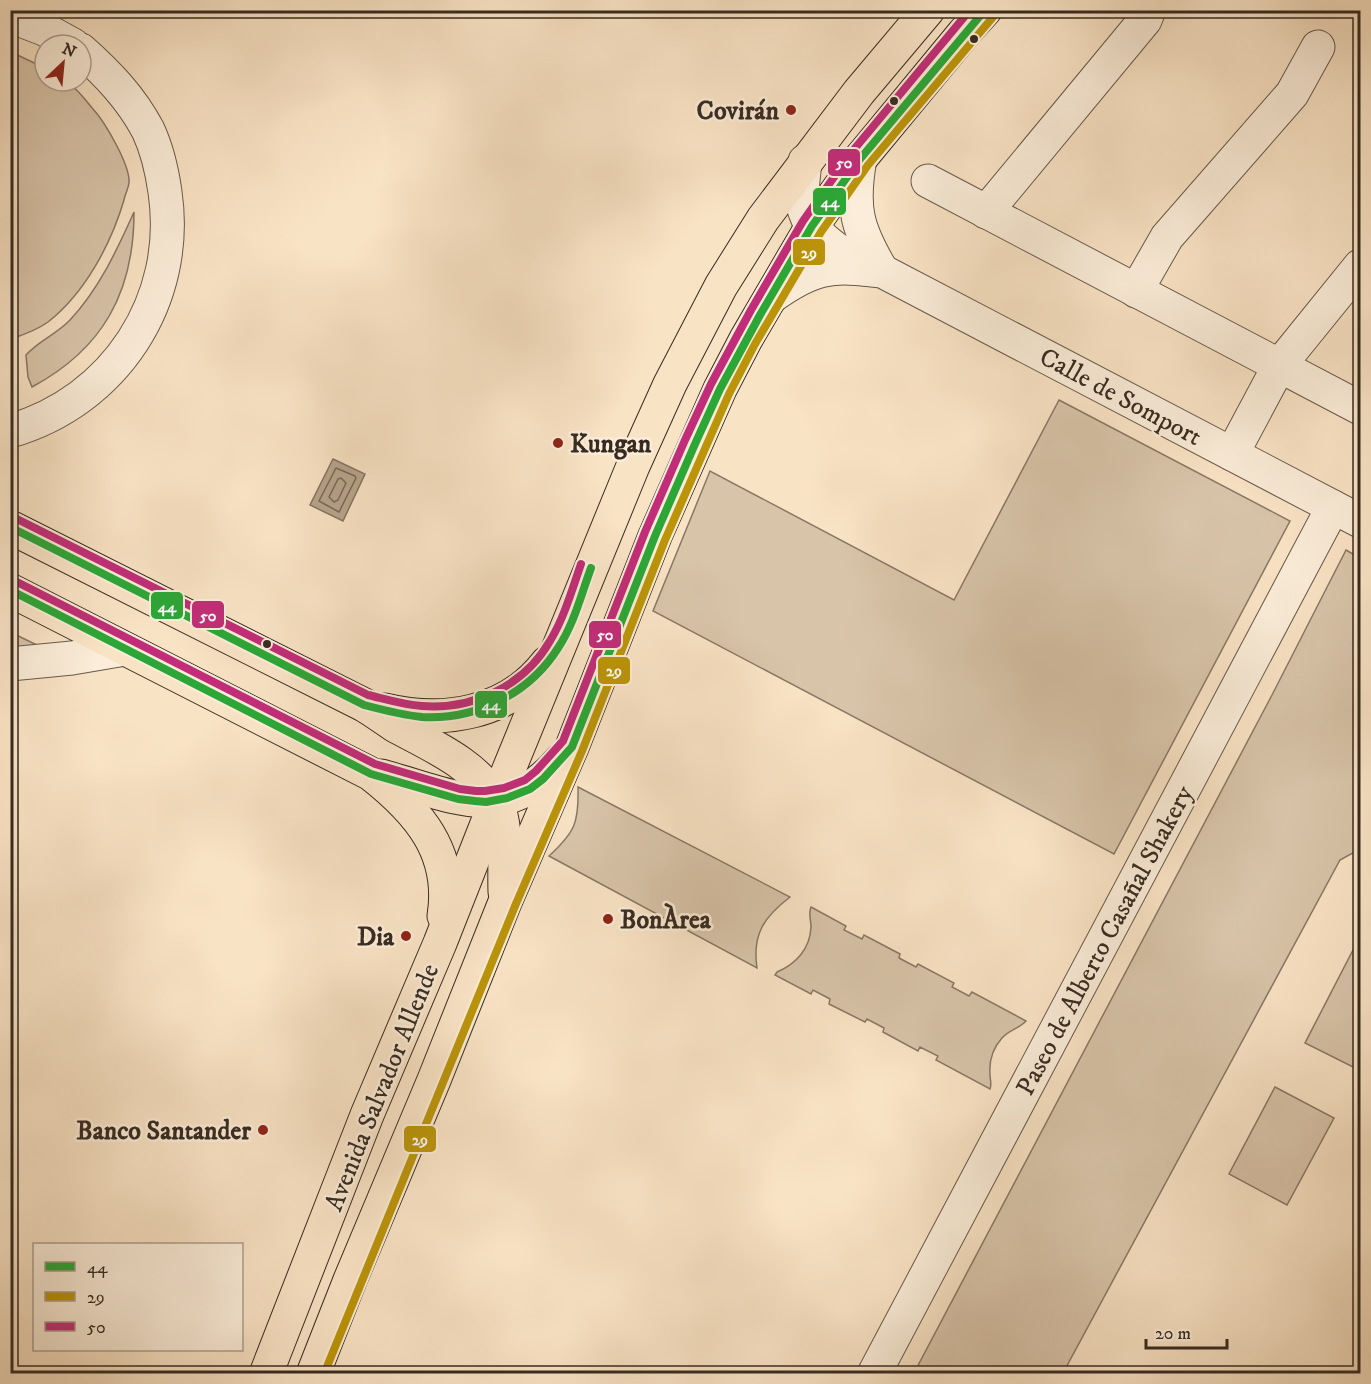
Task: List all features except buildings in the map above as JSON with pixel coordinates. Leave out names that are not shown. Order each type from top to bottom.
[{"type":"main road","name":"Avenida Salvador Allende","points":[[266,1374],[367,1115],[440,943],[633,466],[670,384],[721,286],[763,219],[859,92],[928,10]]},
{"type":"main road","name":"Avenida Salvador Allende","points":[[313,1374],[505,902],[572,747],[655,536],[720,389],[812,226],[860,159],[985,10]]},
{"type":"main road","points":[[10,527],[364,705],[454,758],[481,783],[496,801]]},
{"type":"main road","points":[[10,590],[371,774],[458,799],[496,801]]},
{"type":"main road","points":[[364,705],[406,715],[431,717],[459,715],[493,706],[528,684],[559,648]]},
{"type":"main road","name":"Avenida Salvador Allende","points":[[496,801],[530,789],[543,779],[572,747]]},
{"type":"main road","points":[[371,774],[406,803],[424,825],[437,852],[445,879],[446,903],[440,943]]},
{"type":"main road","name":"Avenida Salvador Allende","points":[[496,801],[504,844],[505,902]]},
{"type":"street","points":[[986,212],[1144,20],[1149,10]]},
{"type":"street","points":[[10,16],[53,33]]},
{"type":"street","points":[[1136,291],[1167,237],[1292,94],[1318,47]]},
{"type":"street","points":[[10,431],[39,421],[69,405],[114,366],[128,348],[148,314],[166,258],[167,207],[153,142],[133,103],[93,61]]},
{"type":"street","points":[[860,159],[855,195],[859,226],[874,270]]},
{"type":"street","points":[[805,161],[803,201],[805,212],[812,226],[835,248],[874,270]]},
{"type":"street","points":[[928,181],[1360,408]]},
{"type":"street","name":"Calle de Somport","points":[[771,297],[788,285],[836,267],[874,270],[1347,514]]},
{"type":"street","points":[[1232,454],[1279,366],[1360,267]]},
{"type":"street","name":"Paseo de Alberto Casañal Shakery","points":[[874,1374],[1347,514]]},
{"type":"street","points":[[10,664],[72,658],[125,649]]},
{"type":"shaded area","points":[[11,52],[33,62],[33,93],[80,93],[110,133],[125,165],[129,182],[112,234],[95,267],[74,297],[48,322],[35,330],[11,339]]},
{"type":"shaded area","points":[[134,212],[133,241],[128,268],[110,315],[78,355],[57,372],[32,387],[28,377],[26,355],[65,325],[90,295],[121,241]]},
{"type":"shaded area","points":[[1059,400],[1290,521],[1114,854],[653,611],[710,471],[954,600]]},
{"type":"shaded area","points":[[1346,550],[1360,558],[1360,849],[1340,860],[1063,1373],[914,1373],[1272,695]]},
{"type":"shaded area","points":[[10,632],[37,645],[11,651]]},
{"type":"shaded area","points":[[578,787],[790,897],[773,912],[762,927],[756,945],[757,968],[549,856],[565,840],[574,826],[578,810]]},
{"type":"shaded area","points":[[811,907],[846,926],[844,930],[862,939],[864,935],[900,954],[899,958],[916,967],[918,964],[954,983],[952,987],[969,996],[972,992],[1026,1021],[1005,1035],[996,1046],[990,1064],[990,1089],[936,1060],[938,1056],[920,1047],[918,1051],[883,1032],[884,1028],[867,1019],[865,1022],[829,1004],[830,999],[813,990],[811,994],[775,975],[796,960],[805,949],[810,935]]},
{"type":"shaded area","points":[[1353,950],[1360,954],[1360,1058],[1355,1068],[1305,1043]]},
{"type":"shaded area","points":[[1275,1087],[1334,1118],[1287,1205],[1229,1174]]},
{"type":"water","points":[[333,459],[365,474],[343,521],[310,505]]},
{"type":"transit line","name":"50","points":[[15,581],[375,764],[460,789],[476,791],[504,788],[525,780],[563,741],[645,532],[685,440],[711,384],[751,310],[803,221],[851,153],[970,10]]},
{"type":"transit line","name":"44","points":[[10,590],[371,774],[458,799],[475,801],[486,802],[507,798],[530,789],[543,779],[572,747],[655,536],[695,444],[720,389],[760,315],[812,226],[860,159],[985,10]]},
{"type":"transit line","name":"29","points":[[324,1374],[515,906],[582,751],[665,540],[729,394],[755,344],[821,232],[868,165],[993,17]]},
{"type":"transit line","name":"50","points":[[15,518],[368,695],[422,706],[460,704],[478,699],[495,692],[526,671],[539,657],[555,632],[581,564]]},
{"type":"transit line","name":"44","points":[[10,527],[364,705],[422,717],[442,717],[481,709],[499,701],[532,679],[564,639],[591,568]]},
{"type":"place","name":"Covirán","points":[[791,110]]},
{"type":"place","name":"Kungan","points":[[558,443]]},
{"type":"place","name":"BonÀrea","points":[[608,919]]},
{"type":"place","name":"Dia","points":[[406,936]]},
{"type":"place","name":"Banco Santander","points":[[263,1130]]}]
